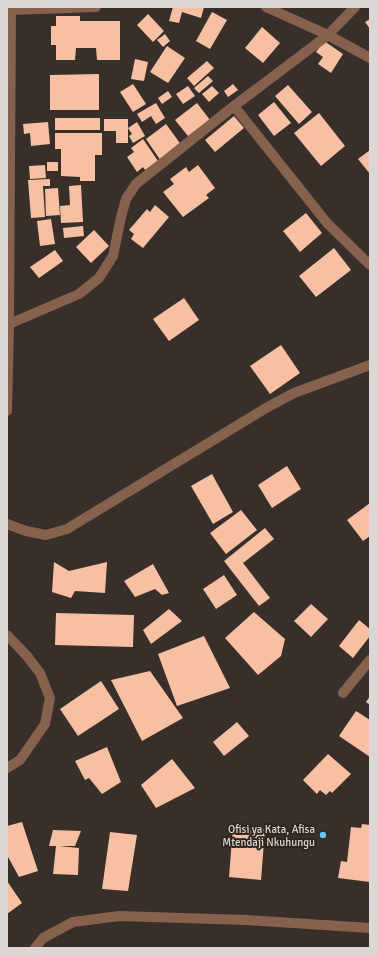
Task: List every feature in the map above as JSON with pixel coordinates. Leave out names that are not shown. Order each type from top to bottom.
[{"type":"street","points":[[7,411],[11,9],[96,7]]},
{"type":"street","points":[[266,7],[328,35],[370,58]]},
{"type":"street","points":[[9,324],[79,294],[99,278],[113,256],[126,199],[136,184],[234,106],[328,35],[355,7]]},
{"type":"street","points":[[234,106],[328,223],[370,265]]},
{"type":"street","points":[[7,524],[26,531],[46,535],[67,529],[266,408],[294,393],[370,365]]},
{"type":"street","points":[[7,635],[27,656],[40,673],[50,698],[44,724],[20,760],[7,768]]},
{"type":"street","points":[[343,693],[370,660]]},
{"type":"street","points":[[35,948],[43,938],[73,922],[120,916],[246,920],[370,928]]},
{"type":"building","points":[[173,7],[204,7],[201,18],[182,12],[179,23],[169,21]]},
{"type":"building","points":[[212,12],[227,20],[210,49],[196,41]]},
{"type":"building","points":[[148,14],[164,31],[153,42],[137,25]]},
{"type":"building","points":[[56,16],[80,16],[80,21],[120,21],[120,60],[97,60],[96,48],[76,48],[75,60],[56,60],[56,45],[51,45],[51,26],[56,26]]},
{"type":"building","points":[[370,19],[370,29],[365,22]]},
{"type":"building","points":[[262,27],[280,43],[263,63],[245,48]]},
{"type":"building","points":[[165,34],[170,41],[163,47],[157,40]]},
{"type":"building","points":[[324,41],[343,54],[331,73],[318,64],[323,57],[316,52]]},
{"type":"building","points":[[167,46],[185,58],[168,83],[150,72]]},
{"type":"building","points":[[135,59],[148,62],[144,81],[131,79]]},
{"type":"building","points":[[207,61],[214,68],[194,86],[187,78]]},
{"type":"building","points":[[99,74],[99,110],[50,110],[50,75]]},
{"type":"building","points":[[208,76],[213,81],[199,93],[194,88]]},
{"type":"building","points":[[133,84],[146,104],[133,112],[120,92]]},
{"type":"building","points":[[233,84],[238,90],[228,97],[224,91]]},
{"type":"building","points":[[288,85],[312,112],[299,124],[275,96]]},
{"type":"building","points":[[188,86],[195,96],[183,104],[176,94]]},
{"type":"building","points":[[212,86],[219,93],[209,102],[202,94]]},
{"type":"building","points":[[168,91],[172,97],[162,104],[158,98]]},
{"type":"building","points":[[274,102],[291,123],[274,136],[258,115]]},
{"type":"building","points":[[156,103],[165,118],[156,124],[151,116],[142,122],[137,114]]},
{"type":"building","points":[[197,103],[210,120],[188,136],[175,120]]},
{"type":"building","points":[[319,113],[345,146],[321,166],[294,133]]},
{"type":"building","points":[[234,116],[244,128],[215,152],[205,140]]},
{"type":"building","points":[[55,118],[100,118],[100,130],[55,130]]},
{"type":"building","points":[[104,119],[128,119],[128,143],[116,143],[116,131],[104,131]]},
{"type":"building","points":[[48,122],[50,144],[31,146],[30,133],[24,134],[23,124]]},
{"type":"building","points":[[137,122],[145,136],[133,143],[129,136],[132,134],[128,128]]},
{"type":"building","points":[[166,124],[182,146],[161,161],[146,139]]},
{"type":"building","points":[[55,133],[102,133],[102,155],[95,155],[95,181],[80,181],[80,177],[61,176],[61,149],[55,149]]},
{"type":"building","points":[[143,139],[158,161],[145,170],[143,167],[137,172],[127,157],[134,152],[131,148]]},
{"type":"building","points":[[370,150],[370,174],[358,159]]},
{"type":"building","points":[[47,162],[58,162],[58,171],[47,171]]},
{"type":"building","points":[[45,165],[46,178],[30,179],[29,166]]},
{"type":"building","points":[[198,165],[215,188],[206,195],[209,198],[183,217],[163,192],[174,184],[170,179],[186,167],[189,172]]},
{"type":"building","points":[[50,179],[50,186],[43,186],[45,217],[31,218],[28,180]]},
{"type":"building","points":[[81,185],[83,222],[61,223],[60,206],[70,205],[69,186]]},
{"type":"building","points":[[58,188],[60,215],[46,216],[45,189]]},
{"type":"building","points":[[155,205],[169,217],[143,248],[131,239],[134,234],[129,230],[147,209],[150,212]]},
{"type":"building","points":[[306,213],[322,233],[300,252],[283,231]]},
{"type":"building","points":[[51,219],[55,244],[40,246],[37,221]]},
{"type":"building","points":[[83,226],[84,236],[64,238],[63,228]]},
{"type":"building","points":[[94,230],[109,246],[91,263],[76,247]]},
{"type":"building","points":[[334,248],[351,270],[316,297],[299,276]]},
{"type":"building","points":[[55,250],[63,261],[39,278],[30,267]]},
{"type":"building","points":[[184,298],[199,320],[169,341],[153,319]]},
{"type":"building","points":[[281,345],[300,373],[270,394],[250,366]]},
{"type":"building","points":[[287,466],[301,489],[272,508],[258,485]]},
{"type":"building","points":[[212,474],[233,512],[213,524],[191,486]]},
{"type":"building","points":[[370,503],[370,536],[363,541],[347,520]]},
{"type":"building","points":[[241,510],[257,530],[226,554],[210,533]]},
{"type":"building","points":[[265,528],[274,539],[243,563],[270,598],[259,606],[224,561]]},
{"type":"building","points":[[54,562],[69,571],[107,562],[105,593],[75,591],[71,598],[52,592]]},
{"type":"building","points":[[153,564],[169,593],[162,595],[155,589],[135,597],[124,581]]},
{"type":"building","points":[[224,575],[237,595],[216,609],[203,589]]},
{"type":"building","points":[[311,604],[328,619],[311,637],[294,621]]},
{"type":"building","points":[[169,609],[182,621],[151,644],[143,630]]},
{"type":"building","points":[[254,612],[285,639],[281,656],[258,675],[225,638]]},
{"type":"building","points":[[56,613],[134,615],[133,647],[55,645]]},
{"type":"building","points":[[359,620],[370,629],[370,636],[353,658],[339,646]]},
{"type":"building","points":[[204,636],[230,688],[177,706],[158,654]]},
{"type":"building","points":[[150,671],[183,718],[142,741],[111,680]]},
{"type":"building","points":[[101,681],[119,709],[78,736],[60,709]]},
{"type":"building","points":[[370,696],[370,705],[366,702]]},
{"type":"building","points":[[356,711],[370,720],[370,757],[339,736]]},
{"type":"building","points":[[237,722],[249,736],[224,756],[213,742]]},
{"type":"building","points":[[107,747],[121,782],[102,794],[89,778],[85,780],[75,761]]},
{"type":"building","points":[[328,754],[351,774],[332,793],[330,791],[326,795],[320,790],[317,794],[303,780]]},
{"type":"building","points":[[172,759],[195,788],[156,808],[141,785]]},
{"type":"building","points":[[22,822],[38,871],[19,877],[7,855],[7,826]]},
{"type":"building","points":[[362,824],[370,825],[370,882],[338,878],[341,861],[347,862],[351,827],[361,828]]},
{"type":"building","points":[[233,826],[265,829],[261,880],[229,877]]},
{"type":"building","points":[[53,830],[81,831],[75,846],[59,846],[79,848],[78,875],[53,874],[56,846],[49,846]]},
{"type":"building","points":[[110,832],[137,835],[128,891],[102,889]]},
{"type":"building","points":[[7,881],[22,903],[7,914]]},
{"type":"place","name":"Ofisi ya Kata, Afisa Mtendaji Nkuhungu","points":[[323,835]]}]
